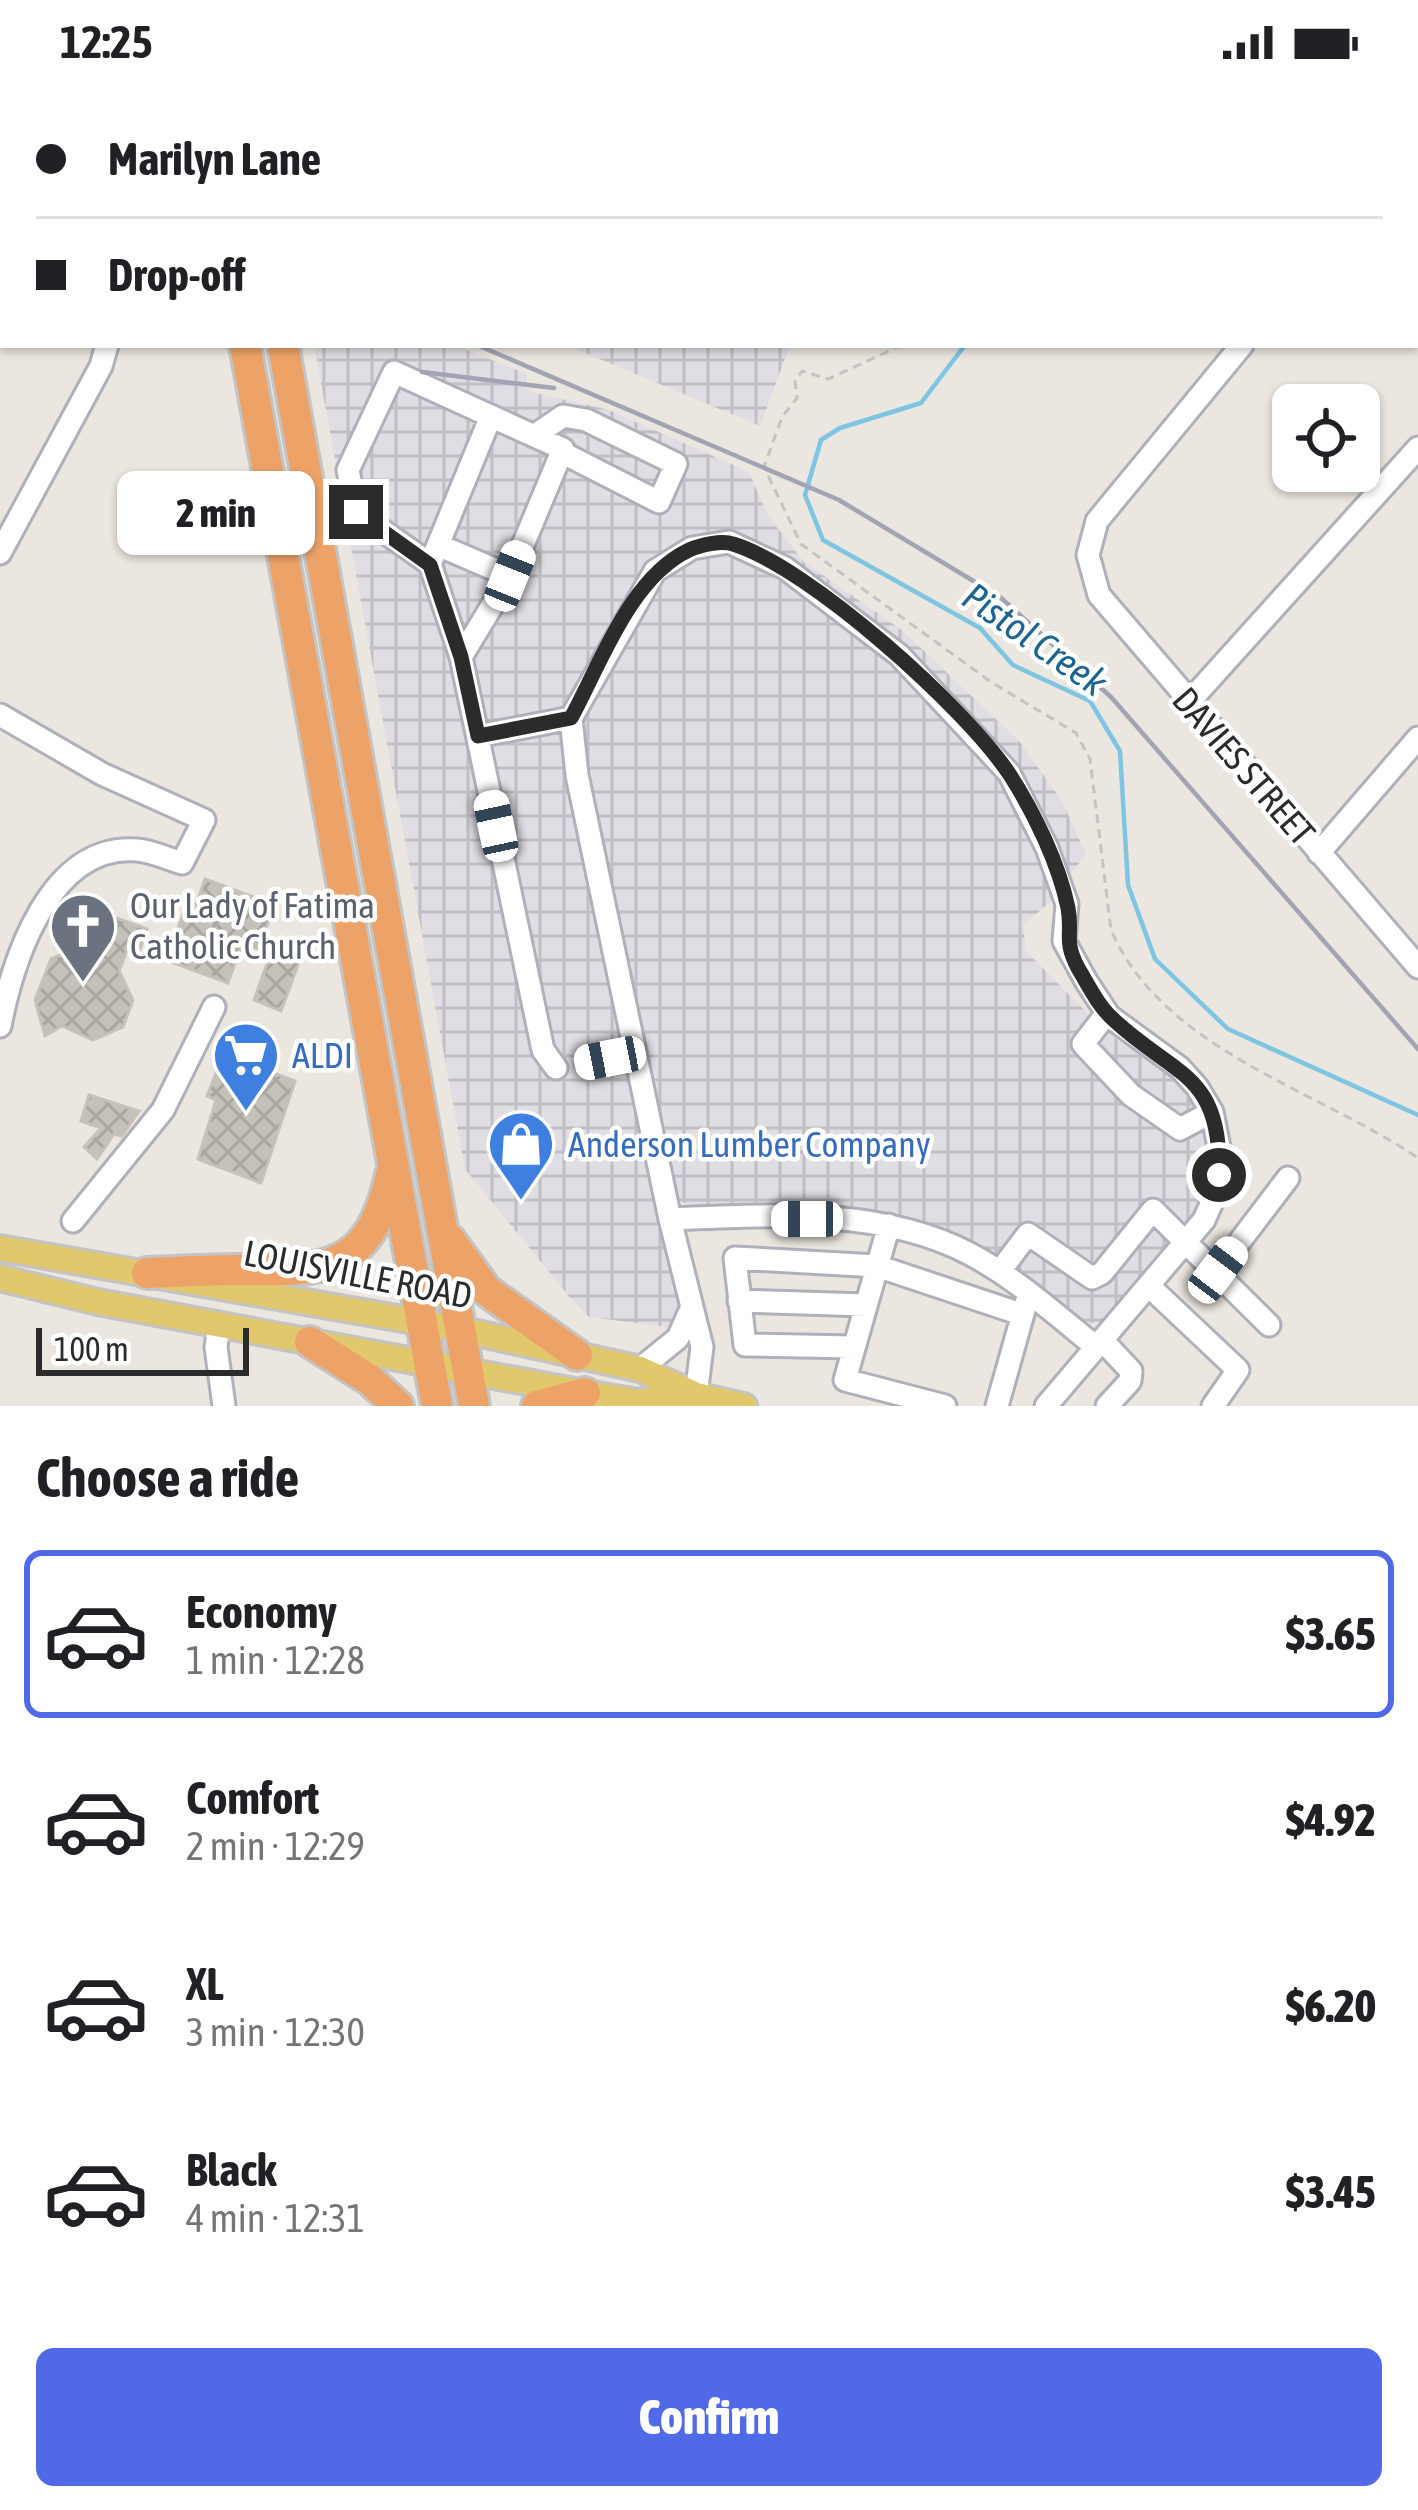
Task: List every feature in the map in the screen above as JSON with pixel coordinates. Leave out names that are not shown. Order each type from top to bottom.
[{"type":"highway","points":[[246,348],[437,1406]]},
{"type":"highway","points":[[284,348],[474,1406]]},
{"type":"highway","points":[[147,1273],[302,1272],[341,1261],[373,1230],[394,1164]]},
{"type":"highway","points":[[443,1232],[487,1291],[578,1354]]},
{"type":"highway","points":[[310,1342],[370,1380],[398,1406]]},
{"type":"highway","points":[[537,1406],[585,1393]]},
{"type":"main road","name":"LOUISVILLE ROAD","points":[[0,1248],[460,1328],[640,1369],[696,1395],[744,1406]]},
{"type":"main road","name":"LOUISVILLE ROAD","points":[[0,1278],[585,1393],[639,1402],[696,1395]]},
{"type":"main road","points":[[231,1327],[237,1304],[271,1293]]},
{"type":"street","points":[[0,553],[102,348]]},
{"type":"street","name":"DAVIES STREET","points":[[1239,348],[1124,482],[1097,521],[1088,555],[1100,595],[1418,967]]},
{"type":"street","points":[[461,657],[510,576],[563,448],[394,372],[348,470],[356,512],[434,555],[510,576]]},
{"type":"street","points":[[491,416],[434,555],[461,657],[543,1050],[556,1068]]},
{"type":"street","points":[[534,436],[563,416],[586,420],[676,464],[659,502],[561,452]]},
{"type":"street","points":[[1189,702],[1418,448]]},
{"type":"street","points":[[696,1395],[702,1347],[634,1053],[577,775],[571,718],[655,571],[692,548],[729,542],[785,568],[899,655],[1009,773],[1047,848],[1067,904],[1064,941],[1107,1013],[1180,1067],[1212,1112],[1220,1152],[1216,1192],[1189,1241],[1046,1406]]},
{"type":"street","points":[[0,715],[101,774],[204,820],[182,863],[138,850],[110,853],[67,875],[20,956],[0,1026]]},
{"type":"street","points":[[478,736],[571,718]]},
{"type":"street","points":[[1319,853],[1418,738]]},
{"type":"street","points":[[73,1221],[163,1110],[214,1006]]},
{"type":"street","points":[[1107,1013],[1084,1043],[1131,1094],[1180,1129],[1212,1112]]},
{"type":"street","points":[[587,1062],[634,1053]]},
{"type":"street","points":[[1218,1270],[1288,1178]]},
{"type":"street","points":[[1000,1271],[1028,1234],[1092,1278],[1102,1273],[1154,1210],[1269,1325]]},
{"type":"street","points":[[670,1219],[807,1219],[889,1225],[940,1240],[1000,1271],[1131,1371],[1130,1381],[1107,1406]]},
{"type":"street","points":[[889,1225],[845,1380],[945,1406]]},
{"type":"street","points":[[854,1347],[745,1345],[735,1258],[877,1266],[1022,1314]]},
{"type":"street","points":[[1150,1287],[1238,1370],[1213,1406]]},
{"type":"street","points":[[997,1404],[1030,1292]]},
{"type":"street","points":[[739,1301],[866,1305]]},
{"type":"street","points":[[640,1369],[678,1338],[690,1311]]},
{"type":"street","points":[[224,1406],[220,1367],[231,1327]]},
{"type":"path","points":[[895,348],[828,379],[802,371],[795,381],[797,398],[782,417],[764,467],[801,544],[991,682],[1076,733],[1090,759],[1111,930],[1121,953],[1157,1000],[1222,1048],[1418,1158]]},
{"type":"shaded area","points":[[315,348],[462,348],[527,374],[527,391],[609,410],[749,472],[768,516],[804,562],[903,631],[1019,741],[1062,801],[1086,854],[1049,903],[1023,925],[1026,951],[1105,1031],[1183,1086],[1210,1142],[1204,1196],[1194,1220],[1099,1323],[1080,1323],[993,1252],[901,1217],[845,1209],[697,1209],[680,1201],[671,1183],[652,1188],[680,1305],[676,1328],[589,1317],[465,1169]]},
{"type":"shaded area","points":[[573,348],[789,348],[760,426]]},
{"type":"building","points":[[205,879],[275,905],[258,949],[242,944],[228,983],[166,960],[189,899],[197,902]]},
{"type":"building","name":"Our Lady of Fatima Catholic Church","points":[[97,911],[147,929],[139,952],[128,948],[119,971],[133,1000],[123,1027],[93,1040],[62,1026],[45,1036],[35,1000],[51,959],[86,944]]},
{"type":"building","points":[[273,947],[301,957],[281,1011],[254,1000]]},
{"type":"building","name":"ALDI","points":[[224,1053],[295,1081],[261,1183],[198,1159],[216,1100],[207,1096]]},
{"type":"building","points":[[89,1095],[139,1111],[122,1136],[114,1134],[97,1159],[84,1147],[101,1128],[81,1121]]},
{"type":"waterway","name":"Pistol Creek","points":[[963,348],[921,403],[840,428],[821,440],[805,495],[823,540],[980,628],[1013,665],[1090,701],[1120,751],[1128,885],[1155,959],[1228,1029],[1418,1115]]},
{"type":"railway","points":[[484,348],[839,500],[1000,597],[1111,697],[1418,1049]]},
{"type":"railway","points":[[422,372],[554,388]]},
{"type":"place","name":"Our Lady of Fatima Catholic Church","points":[[83,985]]},
{"type":"place","name":"ALDI","points":[[246,1114]]},
{"type":"place","name":"Anderson Lumber Company","points":[[521,1203]]},
{"type":"route","points":[[356,512],[430,565],[461,657],[478,736],[571,718],[655,571],[692,548],[729,542],[785,568],[899,655],[1009,773],[1047,848],[1067,904],[1064,941],[1109,1016],[1180,1067],[1198,1087],[1217,1131],[1219,1175]]}]
